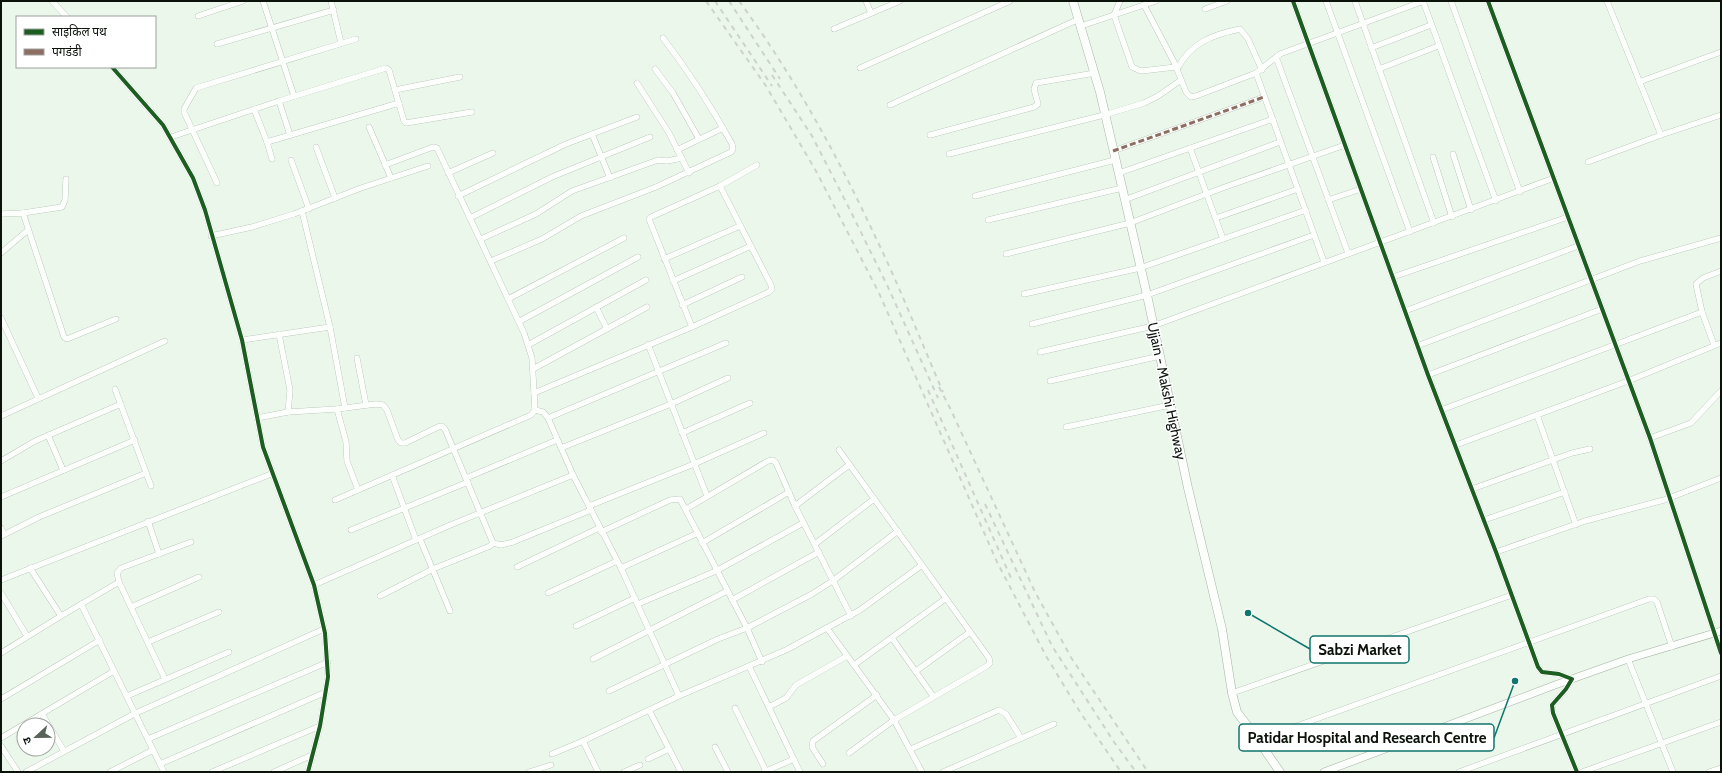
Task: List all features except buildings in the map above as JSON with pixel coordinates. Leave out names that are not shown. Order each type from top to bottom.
[{"type":"main road","name":"Ujjain - Makshi Highway","points":[[1073,1],[1095,73],[1112,151],[1119,173],[1147,295],[1170,405],[1222,629],[1232,694],[1237,712],[1280,772]]},
{"type":"street","points":[[52,1],[66,16]]},
{"type":"street","points":[[198,16],[243,1]]},
{"type":"street","points":[[263,1],[294,96]]},
{"type":"street","points":[[332,1],[341,43]]},
{"type":"street","points":[[866,1],[871,13]]},
{"type":"street","points":[[834,28],[900,1]]},
{"type":"street","points":[[860,68],[1010,1]]},
{"type":"street","points":[[1120,1],[1114,15],[1132,67],[1141,71],[1176,68],[1190,49],[1201,42],[1240,29],[1248,39],[1259,71],[1264,97],[1324,262]]},
{"type":"street","points":[[890,105],[1080,23],[1114,15],[1156,1]]},
{"type":"street","points":[[1205,9],[1226,1]]},
{"type":"street","points":[[1293,1],[1310,43],[1379,242],[1417,346],[1456,445],[1538,667],[1542,672],[1559,674],[1572,679]]},
{"type":"street","points":[[1326,1],[1410,232]]},
{"type":"street","points":[[1355,1],[1434,223]]},
{"type":"street","points":[[1144,5],[1176,68],[1186,92],[1191,96],[1196,96],[1259,71],[1276,57],[1423,1],[1438,46],[1496,201]]},
{"type":"street","points":[[1451,1],[1520,192]]},
{"type":"street","points":[[1488,1],[1650,438],[1717,632],[1721,653]]},
{"type":"street","points":[[1607,1],[1661,134]]},
{"type":"street","points":[[217,44],[271,27],[334,10]]},
{"type":"street","points":[[1371,48],[1431,25]]},
{"type":"street","points":[[491,261],[542,239],[581,216],[689,173],[731,152],[733,148],[732,144],[697,84],[663,38]]},
{"type":"street","points":[[217,183],[184,109],[196,88],[356,39]]},
{"type":"street","points":[[1379,69],[1438,46]]},
{"type":"street","points":[[1639,82],[1721,52]]},
{"type":"street","points":[[1276,57],[1348,254]]},
{"type":"street","points":[[113,68],[163,125],[193,178],[205,210],[211,236],[242,340],[262,447],[314,585],[324,629],[328,662],[326,692],[320,726],[308,772]]},
{"type":"street","points":[[171,137],[278,101],[386,68],[389,70],[398,103],[406,123],[472,112]]},
{"type":"street","points":[[655,68],[676,98],[699,139]]},
{"type":"street","points":[[930,135],[1034,108],[1038,104],[1034,85],[1039,81],[1095,73]]},
{"type":"street","points":[[395,90],[460,77]]},
{"type":"street","points":[[950,154],[1104,115],[1144,103],[1181,80]]},
{"type":"street","points":[[637,83],[669,133],[689,173]]},
{"type":"street","points":[[1112,151],[1264,97]]},
{"type":"street","points":[[278,101],[290,135]]},
{"type":"street","points":[[267,142],[398,103]]},
{"type":"street","points":[[254,109],[272,159]]},
{"type":"street","points":[[1588,162],[1661,134],[1721,115]]},
{"type":"street","points":[[458,196],[544,154],[637,117]]},
{"type":"street","points":[[1119,173],[1272,119]]},
{"type":"street","points":[[369,127],[391,178]]},
{"type":"street","points":[[677,150],[723,128]]},
{"type":"street","points":[[592,134],[610,178]]},
{"type":"street","points":[[470,218],[552,177],[650,137]]},
{"type":"street","points":[[1124,200],[1280,142]]},
{"type":"street","points":[[1006,254],[1130,223],[1207,193],[1345,145]]},
{"type":"street","points":[[316,147],[335,198]]},
{"type":"street","points":[[335,500],[531,415],[535,410],[533,370],[528,345],[520,321],[508,299],[481,239],[458,196],[436,147],[385,165]]},
{"type":"street","points":[[1190,148],[1200,172],[1223,239]]},
{"type":"street","points":[[448,173],[493,153]]},
{"type":"street","points":[[1453,154],[1471,210]]},
{"type":"street","points":[[1433,157],[1452,217]]},
{"type":"street","points":[[481,239],[536,214],[572,191],[658,160],[667,162],[682,158]]},
{"type":"street","points":[[291,160],[309,209]]},
{"type":"street","points":[[975,196],[1115,160]]},
{"type":"street","points":[[692,328],[649,223],[651,217],[720,186],[757,165]]},
{"type":"street","points":[[211,236],[249,228],[309,209],[335,198],[428,166]]},
{"type":"street","points":[[1040,352],[1153,326],[1324,262],[1496,201],[1554,178]]},
{"type":"street","points":[[1,214],[23,214],[62,207],[65,200],[66,179]]},
{"type":"street","points":[[534,393],[648,344],[692,328],[769,292],[772,289],[720,186]]},
{"type":"street","points":[[988,220],[1122,188]]},
{"type":"street","points":[[1216,218],[1298,189]]},
{"type":"street","points":[[1328,200],[1361,189]]},
{"type":"street","points":[[1024,294],[1140,268],[1306,210]]},
{"type":"street","points":[[302,211],[330,327],[345,408]]},
{"type":"street","points":[[23,214],[64,337],[71,338],[116,319]]},
{"type":"street","points":[[1393,277],[1568,217]]},
{"type":"street","points":[[664,259],[740,226]]},
{"type":"street","points":[[1,253],[28,230]]},
{"type":"street","points":[[1032,324],[1147,295],[1314,235]]},
{"type":"street","points":[[508,299],[624,238]]},
{"type":"street","points":[[1417,346],[1592,281],[1640,261],[1721,238]]},
{"type":"street","points":[[673,281],[751,246]]},
{"type":"street","points":[[1405,311],[1578,246]]},
{"type":"street","points":[[520,321],[638,257]]},
{"type":"street","points":[[1714,346],[1702,312],[1696,284],[1703,278],[1721,271]]},
{"type":"street","points":[[682,305],[742,277]]},
{"type":"street","points":[[528,345],[646,280]]},
{"type":"street","points":[[596,307],[607,329]]},
{"type":"street","points":[[533,370],[647,308]]},
{"type":"street","points":[[1428,375],[1602,309]]},
{"type":"street","points":[[1441,410],[1702,312]]},
{"type":"street","points":[[1,318],[38,398]]},
{"type":"street","points":[[242,340],[330,327]]},
{"type":"street","points":[[282,334],[290,390],[288,412]]},
{"type":"street","points":[[1,416],[165,341]]},
{"type":"street","points":[[548,418],[726,343]]},
{"type":"street","points":[[1456,445],[1628,381],[1721,343]]},
{"type":"street","points":[[648,344],[707,496]]},
{"type":"street","points":[[1050,381],[1160,356]]},
{"type":"street","points":[[357,358],[366,405]]},
{"type":"street","points":[[561,448],[671,404],[728,378]]},
{"type":"street","points":[[115,389],[151,486]]},
{"type":"street","points":[[1650,438],[1691,423],[1721,391]]},
{"type":"street","points":[[682,433],[750,403]]},
{"type":"street","points":[[1,461],[48,435],[121,404]]},
{"type":"street","points":[[257,418],[304,410],[383,405],[401,443],[442,426],[467,480],[493,543]]},
{"type":"street","points":[[1066,427],[1170,405]]},
{"type":"street","points":[[337,409],[346,442],[347,461],[358,490]]},
{"type":"street","points":[[535,410],[543,412],[548,418],[573,475],[638,604],[679,696]]},
{"type":"street","points":[[1537,415],[1576,525]]},
{"type":"street","points":[[493,543],[501,545],[513,542],[764,433]]},
{"type":"street","points":[[48,435],[63,470]]},
{"type":"street","points":[[1,497],[135,440]]},
{"type":"street","points":[[351,530],[405,508],[557,440]]},
{"type":"street","points":[[1472,489],[1590,448]]},
{"type":"street","points":[[839,450],[989,658],[990,663],[894,720],[849,752]]},
{"type":"street","points":[[686,509],[768,461],[773,460],[776,463],[803,523],[834,580],[851,616]]},
{"type":"street","points":[[795,506],[849,465]]},
{"type":"street","points":[[1,528],[3,535],[39,516],[146,473]]},
{"type":"street","points":[[1,580],[271,474]]},
{"type":"street","points":[[392,475],[450,611]]},
{"type":"street","points":[[314,585],[418,539],[573,475]]},
{"type":"street","points":[[1496,552],[1576,525],[1670,497],[1721,478]]},
{"type":"street","points":[[702,543],[789,492]]},
{"type":"street","points":[[1484,520],[1565,492]]},
{"type":"street","points":[[517,567],[676,498],[683,503],[716,571],[747,628],[762,662]]},
{"type":"street","points":[[815,544],[874,499]]},
{"type":"street","points":[[148,521],[159,554]]},
{"type":"street","points":[[638,604],[716,571],[803,523]]},
{"type":"street","points":[[609,691],[718,639],[747,628],[812,594],[834,580],[898,531]]},
{"type":"street","points":[[621,568],[698,533]]},
{"type":"street","points":[[165,679],[119,582],[117,573],[121,568],[191,542]]},
{"type":"street","points":[[380,596],[433,570],[490,546],[493,543]]},
{"type":"street","points":[[732,600],[819,552]]},
{"type":"street","points":[[548,593],[617,561]]},
{"type":"street","points":[[552,754],[679,696],[749,666],[762,662],[851,616],[922,565]]},
{"type":"street","points":[[30,568],[61,616]]},
{"type":"street","points":[[131,608],[199,577]]},
{"type":"street","points":[[1,653],[119,582]]},
{"type":"street","points":[[593,660],[727,592]]},
{"type":"street","points":[[1,594],[27,636]]},
{"type":"street","points":[[1232,694],[1512,595]]},
{"type":"street","points":[[576,626],[635,598]]},
{"type":"street","points":[[854,665],[945,599]]},
{"type":"street","points":[[1258,740],[1649,599],[1654,599],[1657,602],[1672,647]]},
{"type":"street","points":[[81,604],[164,772]]},
{"type":"street","points":[[148,642],[219,612]]},
{"type":"street","points":[[827,628],[877,694],[911,749],[922,772]]},
{"type":"street","points":[[26,772],[136,713],[324,629]]},
{"type":"street","points":[[916,671],[970,632]]},
{"type":"street","points":[[1324,772],[1555,685],[1628,659],[1672,647],[1717,632]]},
{"type":"street","points":[[892,638],[933,696]]},
{"type":"street","points":[[1,699],[100,640]]},
{"type":"street","points":[[127,696],[228,652]]},
{"type":"street","points":[[769,707],[786,698],[796,685],[847,656]]},
{"type":"street","points":[[1628,659],[1673,772]]},
{"type":"street","points":[[148,739],[328,662]]},
{"type":"street","points":[[749,666],[800,772]]},
{"type":"street","points":[[1,738],[114,671]]},
{"type":"street","points":[[1459,772],[1646,702],[1721,676]]},
{"type":"street","points":[[1572,679],[1566,689],[1552,705],[1553,713],[1561,734],[1578,772]]},
{"type":"street","points":[[160,764],[326,692]]},
{"type":"street","points":[[823,764],[812,747],[813,741],[877,694]]},
{"type":"street","points":[[735,708],[765,772],[794,759]]},
{"type":"street","points":[[649,710],[681,772]]},
{"type":"street","points":[[911,749],[999,710],[1006,714],[1021,738]]},
{"type":"street","points":[[42,714],[64,751]]},
{"type":"street","points":[[1582,772],[1721,722]]},
{"type":"street","points":[[942,772],[1054,724]]},
{"type":"street","points":[[212,772],[320,726]]},
{"type":"street","points":[[583,741],[598,772]]},
{"type":"street","points":[[1,746],[18,772]]},
{"type":"street","points":[[715,747],[728,772]]},
{"type":"street","points":[[648,759],[669,749]]},
{"type":"street","points":[[110,772],[153,750]]},
{"type":"street","points":[[274,772],[312,756]]},
{"type":"street","points":[[528,772],[551,765]]},
{"type":"street","points":[[624,772],[640,765]]},
{"type":"street","points":[[1709,772],[1721,768]]},
{"type":"railway","points":[[706,1],[766,86],[816,171],[879,293],[997,562],[1046,656],[1080,712],[1121,772]]},
{"type":"railway","points":[[715,1],[772,86]]},
{"type":"railway","points":[[729,1],[780,79]]},
{"type":"railway","points":[[739,1],[777,56],[829,144],[892,273],[943,392]]},
{"type":"railway","points":[[772,75],[812,136],[888,287],[938,398]]},
{"type":"railway","points":[[939,387],[1035,592],[1072,659],[1148,772]]},
{"type":"railway","points":[[928,390],[1011,578]]},
{"type":"railway","points":[[985,504],[1052,646],[1114,742],[1136,772]]},
{"type":"marked path","points":[[1113,151],[1264,97]]},
{"type":"cycle path","points":[[1293,1],[1428,375],[1496,552],[1538,667],[1542,672],[1559,674],[1572,679],[1566,689],[1552,705],[1553,713],[1577,772]]},
{"type":"cycle path","points":[[1488,1],[1650,438],[1721,653]]},
{"type":"cycle path","points":[[113,68],[163,125],[193,178],[205,210],[242,340],[263,447],[314,585],[325,633],[328,677],[320,726],[308,772]]},
{"type":"place","name":"Sabzi Market","points":[[1248,613]]},
{"type":"place","name":"Patidar Hospital and Research Centre","points":[[1515,681]]}]
